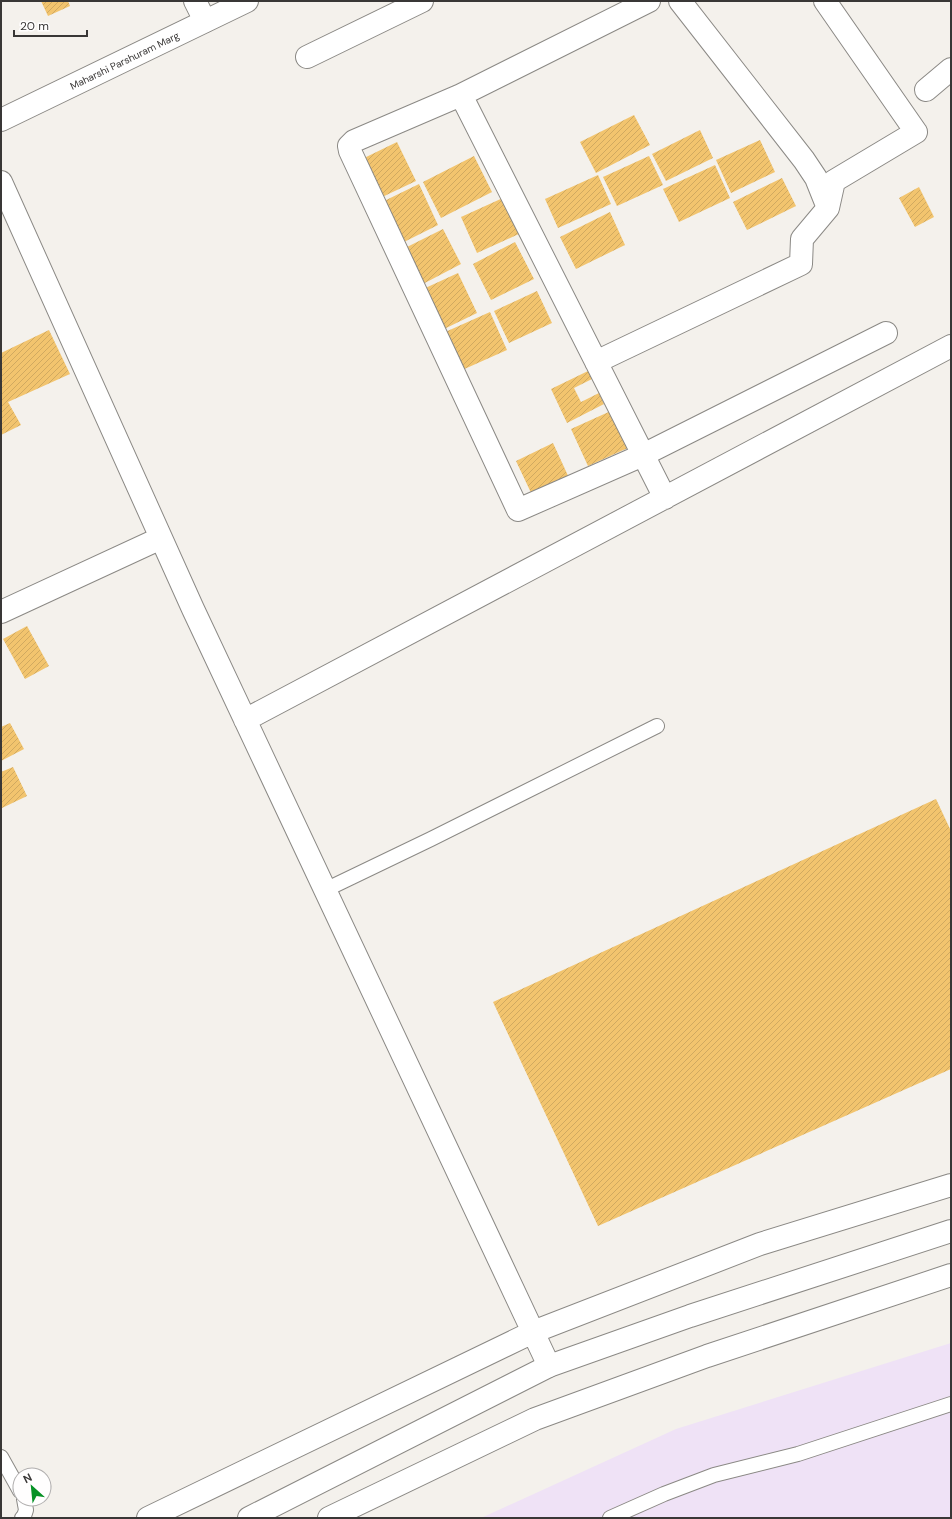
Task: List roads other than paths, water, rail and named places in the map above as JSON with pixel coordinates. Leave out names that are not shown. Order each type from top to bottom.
[{"type":"street","points":[[195,1],[204,21]]},
{"type":"street","name":"Maharshi Parshuram Marg","points":[[1,120],[247,1]]},
{"type":"street","points":[[307,57],[422,1]]},
{"type":"street","points":[[649,1],[461,95],[354,141],[350,146],[350,151],[518,510],[643,455],[886,332]]},
{"type":"street","points":[[680,1],[804,160],[816,178],[828,208]]},
{"type":"street","points":[[596,362],[801,264],[802,239],[828,208],[834,181],[916,132],[826,1]]},
{"type":"street","points":[[926,90],[951,69]]},
{"type":"street","points":[[461,95],[665,498]]},
{"type":"street","points":[[1,182],[161,538],[549,1366]]},
{"type":"street","points":[[246,720],[951,346]]},
{"type":"street","points":[[1,612],[161,538]]},
{"type":"street","points":[[148,1518],[533,1332],[760,1244],[951,1185]]},
{"type":"street","points":[[249,1518],[549,1366],[690,1316],[951,1231]]},
{"type":"street","points":[[329,1518],[535,1420],[707,1356],[951,1275]]},
{"type":"lane","points":[[325,890],[657,726]]},
{"type":"lane","points":[[610,1518],[664,1494],[714,1475],[798,1454],[951,1404]]},
{"type":"lane","points":[[1,1457],[12,1477]]},
{"type":"lane","points":[[22,1518],[26,1510],[25,1507]]}]
